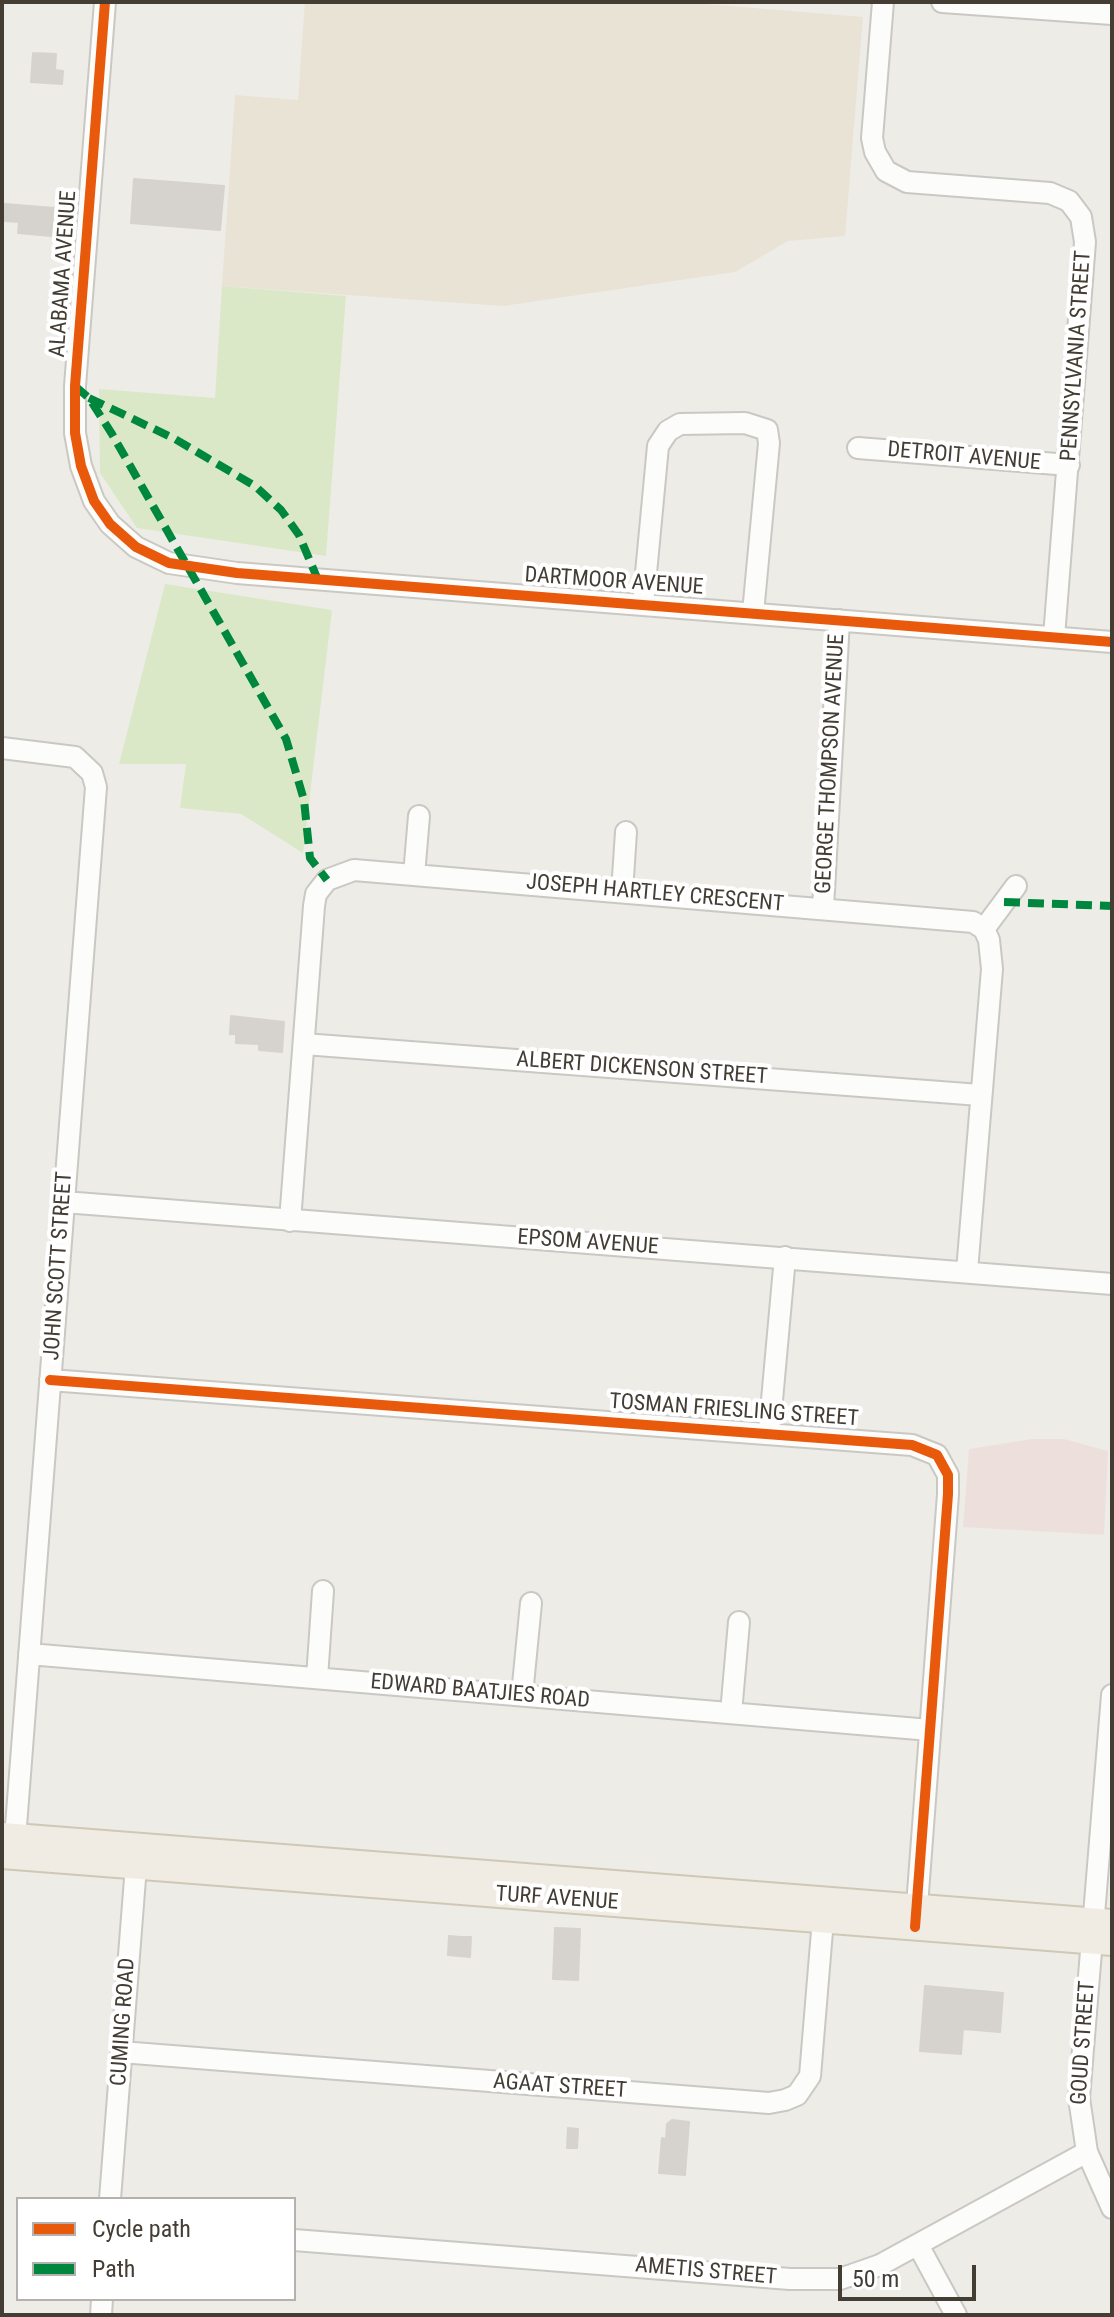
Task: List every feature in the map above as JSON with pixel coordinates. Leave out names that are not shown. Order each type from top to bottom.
[{"type":"main road","name":"TURF AVENUE","points":[[8,1846],[1102,1931]]},
{"type":"street","name":"ALABAMA AVENUE","points":[[105,2],[75,411],[77,449],[88,487],[102,514],[121,536]]},
{"type":"street","name":"PENNSYLVANIA STREET","points":[[883,2],[872,138],[875,152],[886,171],[907,182],[1050,193],[1069,201],[1081,217],[1085,242],[1054,637]]},
{"type":"street","points":[[942,2],[1106,10]]},
{"type":"street","points":[[643,605],[658,446],[668,431],[680,424],[745,423],[767,430],[769,443],[753,613]]},
{"type":"street","name":"DETROIT AVENUE","points":[[858,448],[1069,465]]},
{"type":"street","name":"DARTMOOR AVENUE","points":[[121,536],[158,559],[203,570],[1112,642]]},
{"type":"street","name":"GEORGE THOMPSON AVENUE","points":[[823,908],[839,620]]},
{"type":"street","name":"JOHN SCOTT STREET","points":[[2,748],[75,757],[92,773],[96,787],[29,1654],[8,1846]]},
{"type":"street","points":[[414,875],[419,816]]},
{"type":"street","points":[[622,892],[626,832]]},
{"type":"street","name":"JOSEPH HARTLEY CRESCENT","points":[[290,1221],[314,906],[320,887],[335,875],[354,870],[959,919],[984,929]]},
{"type":"street","points":[[967,1271],[992,969],[984,929],[1016,886]]},
{"type":"street","name":"ALBERT DICKENSON STREET","points":[[304,1044],[980,1095]]},
{"type":"street","name":"EPSOM AVENUE","points":[[64,1202],[1112,1284]]},
{"type":"street","points":[[769,1433],[785,1257]]},
{"type":"street","name":"TOSMAN FRIESLING STREET","points":[[50,1380],[769,1433],[925,1448],[944,1464],[948,1494],[916,1917]]},
{"type":"street","points":[[317,1678],[323,1591]]},
{"type":"street","points":[[522,1695],[531,1603]]},
{"type":"street","points":[[731,1713],[739,1622]]},
{"type":"street","name":"EDWARD BAATJIES ROAD","points":[[29,1654],[930,1730]]},
{"type":"street","name":"GOUD STREET","points":[[1112,1695],[1102,1931],[1079,2098],[1087,2152],[1112,2208]]},
{"type":"street","name":"CUMING ROAD","points":[[110,2197],[136,1856]]},
{"type":"street","name":"AGAAT STREET","points":[[121,2052],[752,2102],[785,2100],[797,2095],[810,2076],[824,1909]]},
{"type":"street","name":"AMETIS STREET","points":[[296,2240],[819,2281],[860,2273],[918,2245],[1087,2152]]},
{"type":"street","points":[[918,2245],[956,2315]]},
{"type":"shaded area","points":[[305,2],[681,2],[863,17],[845,236],[788,241],[735,272],[503,306],[222,286],[235,95],[298,100]]},
{"type":"shaded area","points":[[1032,1439],[1064,1439],[1108,1451],[1104,1535],[963,1527],[969,1449]]},
{"type":"green space","points":[[222,286],[346,296],[326,556],[137,528],[100,473],[99,389],[215,398]]},
{"type":"green space","points":[[165,584],[332,610],[303,853],[241,814],[180,808],[186,764],[119,764]]},
{"type":"building","points":[[33,53],[56,54],[55,70],[63,71],[62,84],[31,82]]},
{"type":"building","points":[[134,179],[224,186],[220,230],[131,223]]},
{"type":"building","points":[[5,204],[54,208],[51,236],[18,233],[19,222],[4,221]]},
{"type":"building","points":[[231,1016],[284,1022],[282,1052],[259,1050],[259,1044],[236,1043],[236,1034],[230,1034]]},
{"type":"building","points":[[555,1928],[580,1929],[578,1980],[553,1979]]},
{"type":"building","points":[[449,1936],[460,1937],[459,1956],[448,1955]]},
{"type":"building","points":[[460,1937],[471,1937],[470,1957],[459,1956]]},
{"type":"building","points":[[925,1986],[1003,1993],[1000,2032],[963,2029],[961,2054],[920,2051]]},
{"type":"building","points":[[672,2120],[689,2122],[685,2175],[659,2173],[662,2138],[666,2139],[667,2124]]},
{"type":"building","points":[[568,2128],[578,2129],[577,2148],[567,2148]]},
{"type":"marked path","points":[[75,386],[89,398],[112,434],[286,739],[304,800],[310,858],[327,880]]},
{"type":"marked path","points":[[89,398],[175,439],[255,486],[281,510],[299,535],[318,580]]},
{"type":"marked path","points":[[1004,902],[1112,906]]},
{"type":"cycle path","points":[[105,2],[75,386],[75,433],[81,466],[94,501],[110,524],[136,547],[169,563],[237,573],[1112,642]]},
{"type":"cycle path","points":[[50,1380],[912,1445],[937,1455],[948,1475],[948,1494],[915,1927]]}]
